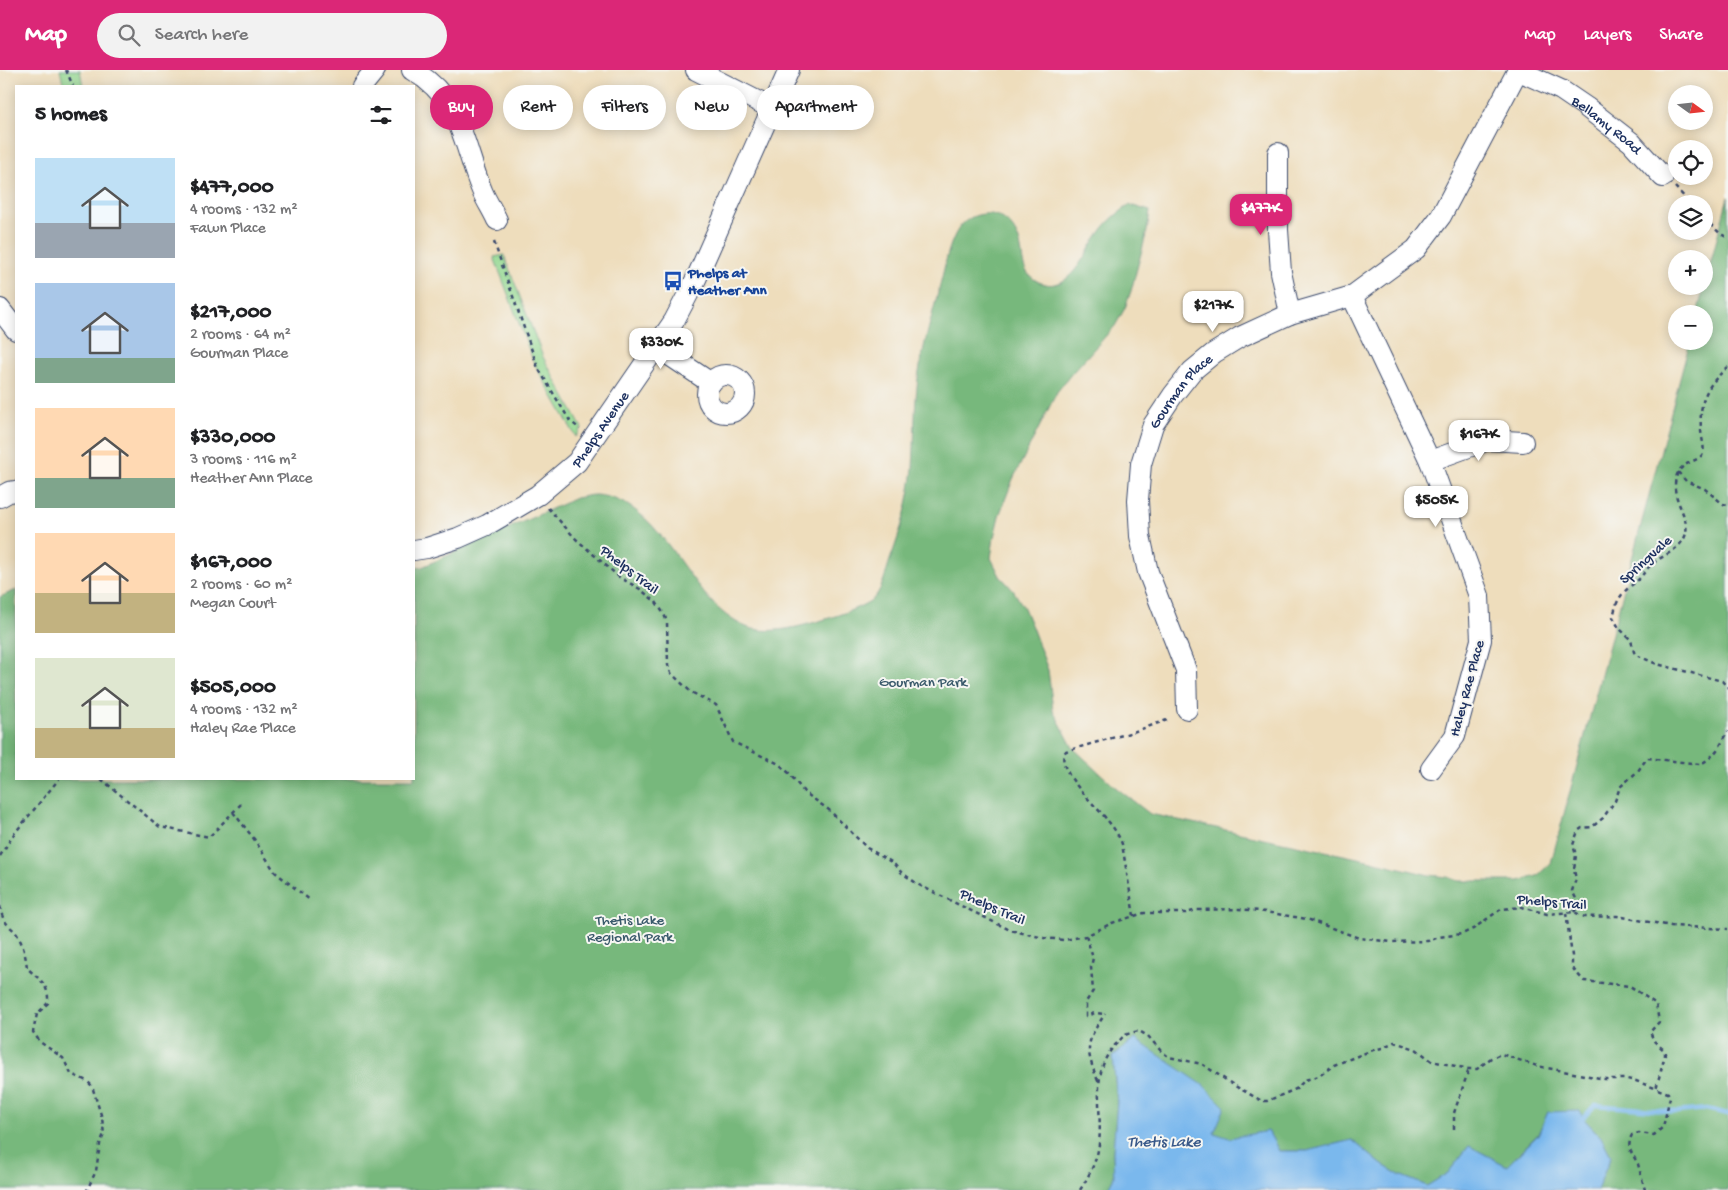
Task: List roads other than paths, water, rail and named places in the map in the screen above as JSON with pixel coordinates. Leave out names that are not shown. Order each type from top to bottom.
[{"type":"street","points":[[363,85],[375,70]]},
{"type":"street","points":[[412,70],[436,87],[454,110],[483,193],[497,220]]},
{"type":"street","points":[[696,70],[757,100]]},
{"type":"street","name":"Phelps Avenue","points":[[782,85],[789,70]]},
{"type":"street","name":"Bellamy Road","points":[[1517,70],[1561,90],[1586,108],[1631,142],[1663,177]]},
{"type":"street","name":"Gourman Place","points":[[1186,709],[1186,670],[1148,572],[1140,536],[1138,500],[1141,464],[1153,425],[1172,395],[1192,371],[1214,353],[1240,337],[1290,314],[1352,296],[1416,249],[1442,216],[1517,70]]},
{"type":"street","name":"Phelps Avenue","points":[[415,550],[458,538],[487,525],[538,495],[577,462],[674,321],[696,279],[762,130]]},
{"type":"street","points":[[1278,153],[1278,230],[1282,272],[1290,314]]},
{"type":"street","name":"Haley Rae Place","points":[[1352,296],[1430,461],[1479,596],[1481,640],[1455,736],[1431,769]]},
{"type":"street","points":[[0,309],[15,329]]},
{"type":"street","points":[[657,346],[711,383]]},
{"type":"street","points":[[1430,461],[1488,440],[1523,442]]},
{"type":"street","points":[[0,497],[15,491]]},
{"type":"water","name":"Thetis Lake","points":[[1135,1039],[1203,1085],[1225,1107],[1214,1133],[1229,1138],[1268,1131],[1279,1151],[1307,1151],[1352,1140],[1381,1164],[1399,1175],[1427,1186],[1448,1173],[1469,1146],[1507,1166],[1538,1135],[1548,1112],[1580,1111],[1583,1118],[1601,1137],[1611,1156],[1597,1190],[1107,1190],[1114,1177],[1113,1152],[1117,1102],[1113,1056]]},
{"type":"waterway","points":[[1583,1118],[1595,1105],[1677,1112],[1706,1109],[1728,1114]]},
{"type":"place","name":"Phelps at Heather Ann","points":[[673,281]]},
{"type":"park label","name":"Gourman Park","points":[[923,681]]},
{"type":"park label","name":"Thetis Lake Regional Park","points":[[630,928]]}]
